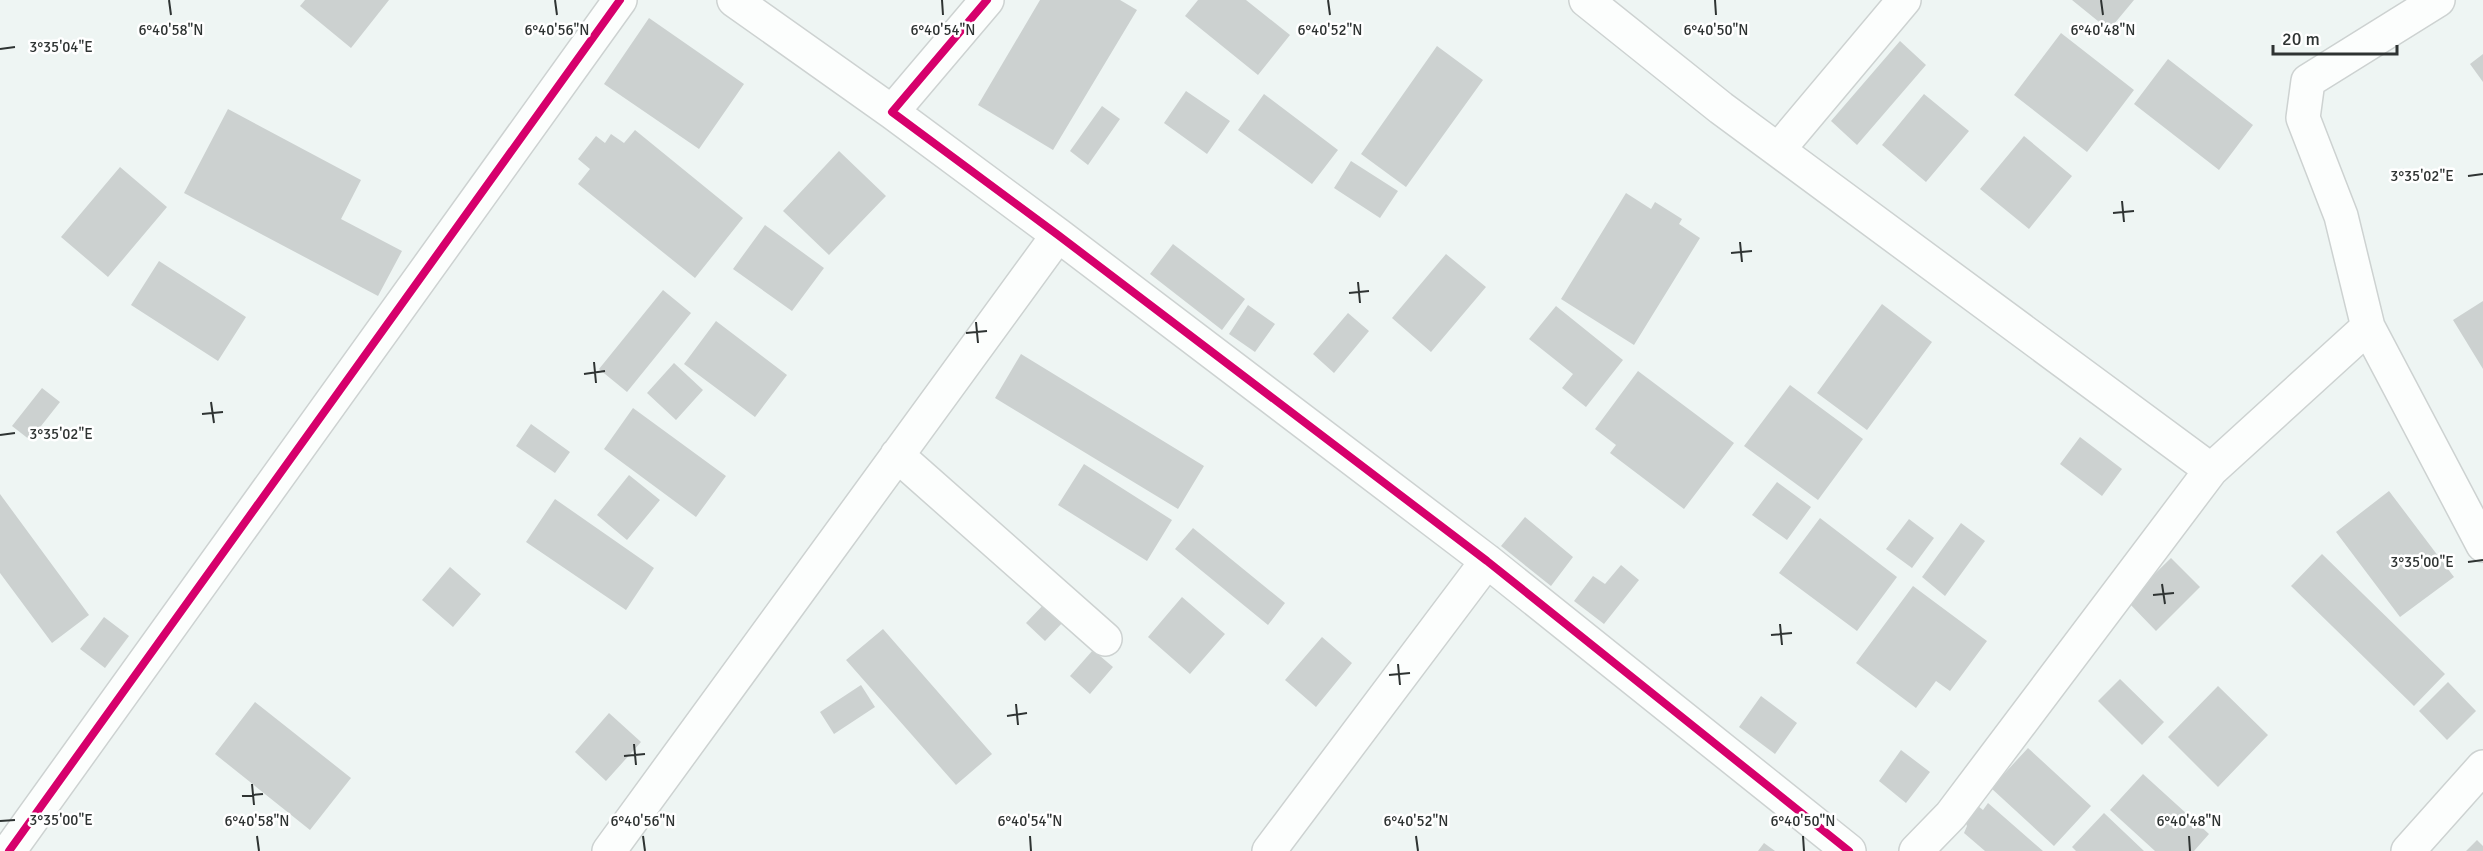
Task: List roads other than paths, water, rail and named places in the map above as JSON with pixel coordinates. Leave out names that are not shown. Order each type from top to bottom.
[{"type":"street","points":[[9,851],[620,0]]},
{"type":"street","points":[[734,0],[892,112],[1058,235],[1487,561],[1849,851]]},
{"type":"street","points":[[892,112],[987,0]]},
{"type":"street","points":[[1586,0],[1778,150],[2211,470]]},
{"type":"street","points":[[1778,150],[1904,0]]},
{"type":"street","points":[[2438,0],[2308,81],[2303,118],[2341,216],[2368,327],[2483,545]]},
{"type":"street","points":[[609,851],[1058,235]]},
{"type":"street","points":[[1916,851],[1951,815],[2211,470],[2368,327]]},
{"type":"street","points":[[897,455],[1106,639]]},
{"type":"street","points":[[1269,851],[1487,561]]},
{"type":"street","points":[[2408,851],[2483,767]]}]
